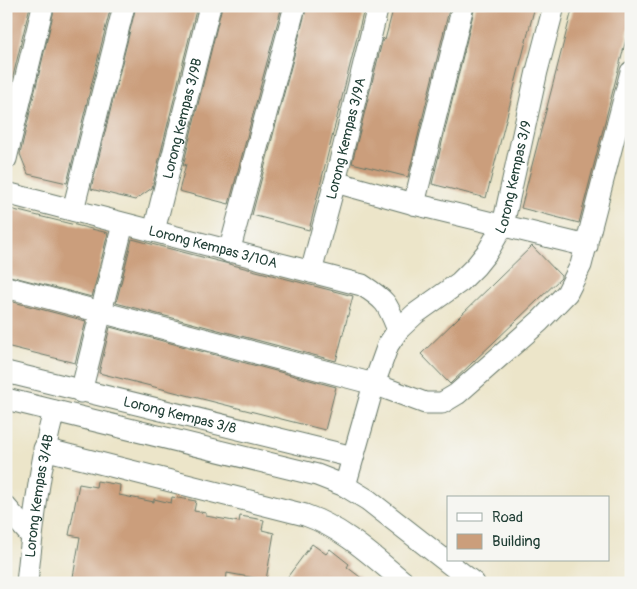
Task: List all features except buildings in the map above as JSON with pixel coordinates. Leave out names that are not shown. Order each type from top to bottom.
[{"type":"street","points":[[6,159],[43,6]]},
{"type":"street","points":[[74,210],[124,6]]},
{"type":"street","name":"Lorong Kempas 3/9B","points":[[154,231],[210,6]]},
{"type":"street","points":[[229,252],[295,6]]},
{"type":"street","name":"Lorong Kempas 3/9A","points":[[311,272],[378,6]]},
{"type":"street","points":[[414,204],[463,6]]},
{"type":"street","name":"Lorong Kempas 3/9","points":[[345,486],[374,384],[388,345],[398,330],[415,314],[460,282],[476,266],[488,251],[503,225],[537,71],[554,6]]},
{"type":"street","points":[[6,287],[374,384],[426,403],[442,403],[457,394],[540,321],[567,293],[582,266],[631,72]]},
{"type":"street","points":[[335,182],[414,204],[587,246]]},
{"type":"street","name":"Lorong Kempas 3/10A","points":[[6,193],[362,285],[388,304],[398,330]]},
{"type":"street","points":[[81,392],[123,224]]},
{"type":"street","name":"Lorong Kempas 3/8","points":[[6,372],[81,392],[353,457]]},
{"type":"street","points":[[6,399],[317,475],[345,486],[368,500],[447,562]]},
{"type":"street","name":"Lorong Kempas 3/4B","points":[[27,583],[44,448],[54,411]]},
{"type":"street","points":[[44,448],[306,514],[341,531],[405,583]]},
{"type":"street","points":[[6,508],[32,536]]},
{"type":"street","points":[[447,562],[474,583]]}]
